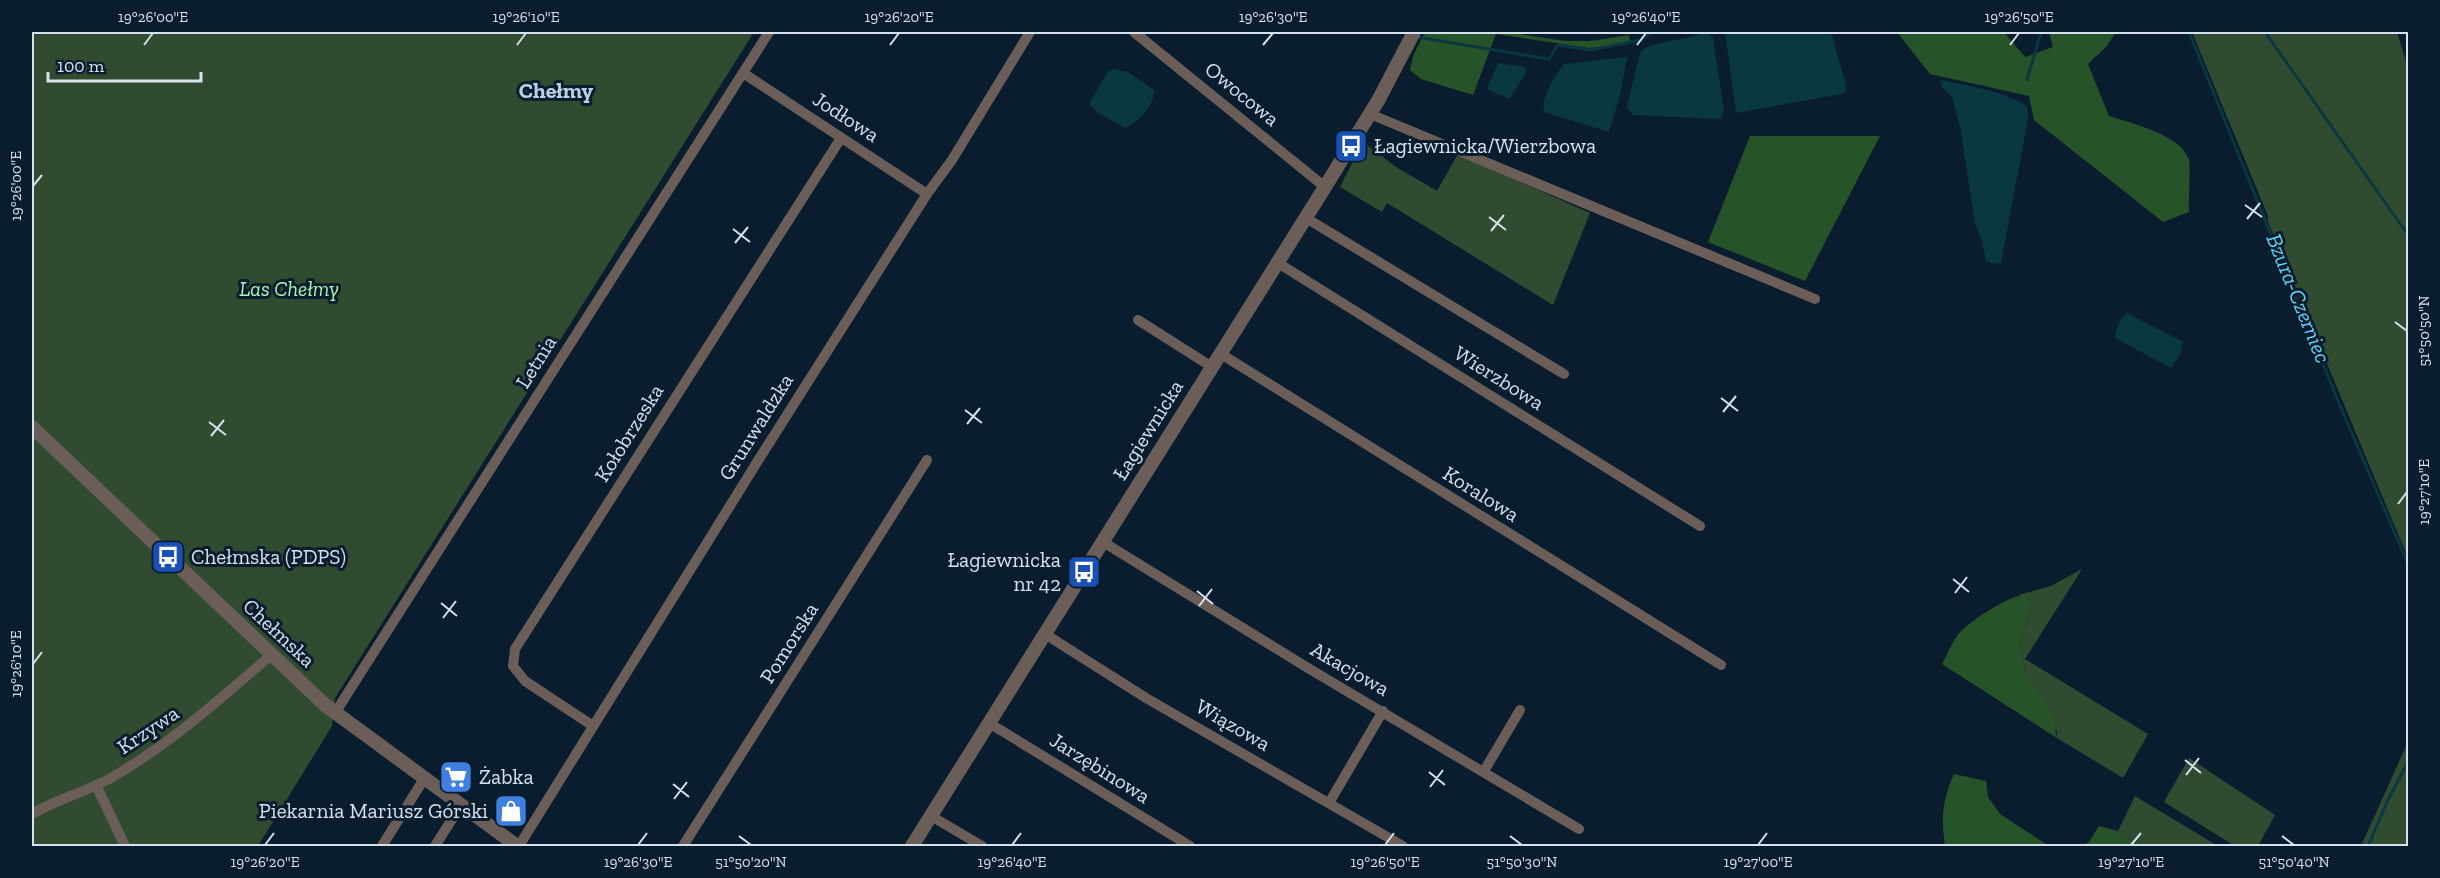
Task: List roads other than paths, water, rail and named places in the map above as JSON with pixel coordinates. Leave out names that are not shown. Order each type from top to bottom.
[{"type":"street","name":"Letnia","points":[[335,713],[769,32]]},
{"type":"street","name":"Grunwaldzka","points":[[518,846],[927,194],[952,160],[1030,32]]},
{"type":"street","name":"Owocowa","points":[[1134,32],[1326,187]]},
{"type":"street","name":"Łagiewnicka","points":[[912,846],[1326,187],[1370,114],[1414,32]]},
{"type":"street","name":"Jodłowa","points":[[743,73],[927,194]]},
{"type":"street","points":[[1370,114],[1815,299]]},
{"type":"street","name":"Kołobrzeska","points":[[593,726],[525,681],[513,666],[515,649],[841,138]]},
{"type":"street","points":[[1306,218],[1564,374]]},
{"type":"street","name":"Wierzbowa","points":[[1278,263],[1700,526]]},
{"type":"street","points":[[1138,320],[1212,367]]},
{"type":"street","name":"Koralowa","points":[[1221,354],[1721,665]]},
{"type":"street","name":"Chełmska","points":[[32,427],[335,713],[518,846]]},
{"type":"street","name":"Pomorska","points":[[683,846],[927,459]]},
{"type":"street","name":"Akacjowa","points":[[1103,542],[1579,829]]},
{"type":"street","name":"Wiązowa","points":[[1045,634],[1146,698],[1402,846]]},
{"type":"street","name":"Krzywa","points":[[32,814],[96,785],[166,744],[209,710],[271,655]]},
{"type":"street","points":[[1484,771],[1520,710]]},
{"type":"street","points":[[1329,803],[1383,711]]},
{"type":"street","name":"Jarzębinowa","points":[[989,723],[1190,846]]},
{"type":"street","points":[[382,846],[424,779]]},
{"type":"street","points":[[96,785],[125,846]]},
{"type":"street","points":[[435,846],[461,805]]},
{"type":"street","points":[[931,816],[982,846]]},
{"type":"water","points":[[1725,32],[1831,32],[1846,91],[1841,94],[1736,113]]},
{"type":"water","points":[[1707,33],[1713,38],[1724,111],[1721,119],[1633,115],[1627,107],[1640,53],[1653,45]]},
{"type":"water","points":[[1627,57],[1620,95],[1609,132],[1544,112],[1547,93],[1564,64]]},
{"type":"water","points":[[1498,63],[1524,67],[1526,72],[1510,99],[1487,89]]},
{"type":"water","points":[[1109,70],[1128,72],[1154,90],[1149,107],[1136,122],[1126,128],[1098,113],[1089,104]]},
{"type":"water","points":[[1940,80],[1996,92],[2027,106],[2028,119],[2001,263],[1994,264],[1986,261],[1982,240],[1975,223],[1960,127],[1952,97],[1942,87]]},
{"type":"water","points":[[2127,313],[2183,342],[2180,355],[2171,368],[2115,338],[2118,324]]},
{"type":"waterway","points":[[1417,37],[1549,59],[1558,45],[1590,50],[1641,40],[1652,32]]},
{"type":"waterway","points":[[2027,80],[2041,32]]},
{"type":"waterway","name":"Bzura-Czerniec","points":[[2189,32],[2341,408],[2408,564]]},
{"type":"waterway","points":[[2265,32],[2408,235]]},
{"type":"waterway","name":"Bzura-Czerniec","points":[[2368,846],[2408,762]]},
{"type":"place","name":"Łagiewnicka/Wierzbowa","points":[[1351,146]]},
{"type":"place","name":"Chełmska (PDPS)","points":[[168,557]]},
{"type":"place","name":"Łagiewnicka nr 42","points":[[1084,572]]},
{"type":"place","name":"Żabka","points":[[456,777]]},
{"type":"place","name":"Piekarnia Mariusz Górski","points":[[511,811]]},
{"type":"district","name":"Chełmy","points":[[556,90]]},
{"type":"park label","name":"Las Chełmy","points":[[289,289]]}]
